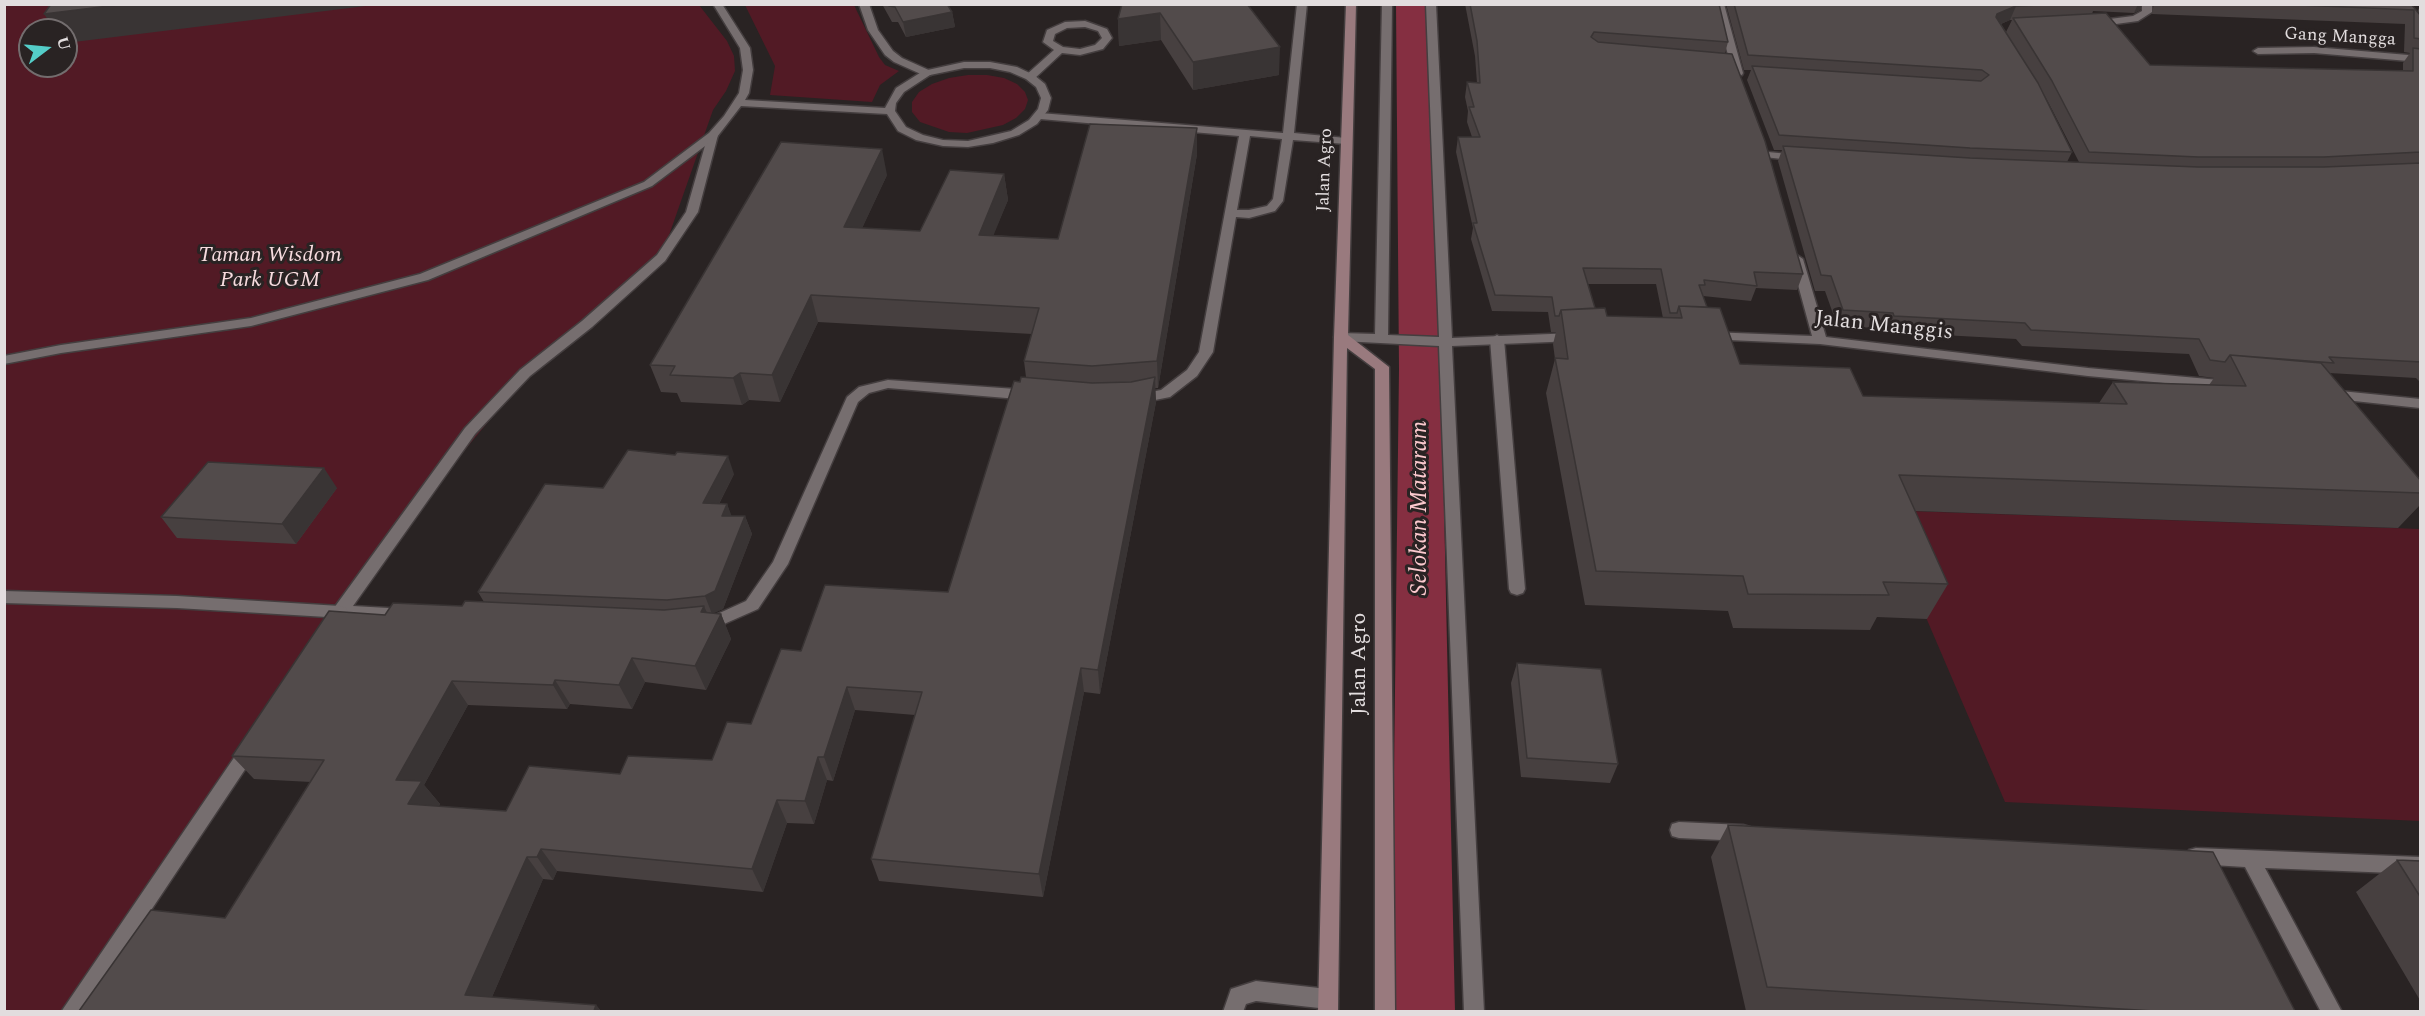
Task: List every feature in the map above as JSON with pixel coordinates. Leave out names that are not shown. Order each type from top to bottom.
[{"type":"main road","name":"Jalan Agro","points":[[1328,1005],[1341,337],[1351,4]]},
{"type":"main road","name":"Jalan Agro","points":[[1341,337],[1382,368],[1385,1011]]},
{"type":"street","points":[[4,360],[61,349],[251,322],[424,277],[648,184],[713,135],[739,103],[746,82],[747,58],[738,34],[717,4]]},
{"type":"street","points":[[864,4],[873,30],[889,53],[898,60],[927,73]]},
{"type":"street","points":[[1231,213],[1249,214],[1271,209],[1279,199],[1302,4]]},
{"type":"street","points":[[1387,4],[1388,339]]},
{"type":"street","points":[[1431,4],[1441,342],[1474,1011]]},
{"type":"street","points":[[1719,4],[1728,63],[1744,78]]},
{"type":"street","points":[[2087,24],[2135,19],[2147,12],[2147,4]]},
{"type":"street","points":[[1030,77],[1060,50],[1080,52],[1099,47],[1107,38],[1102,29],[1094,26],[1065,25],[1050,32],[1048,42],[1060,50]]},
{"type":"street","name":"Gang Mangga","points":[[2258,51],[2314,50],[2421,58]]},
{"type":"street","points":[[964,65],[990,65],[1013,69],[1030,77],[1041,86],[1046,98],[1040,116],[1015,133],[993,140],[968,144],[943,143],[920,138],[902,129],[890,111],[891,103],[900,90],[927,73],[964,65]]},
{"type":"street","points":[[739,103],[890,111]]},
{"type":"street","points":[[1040,116],[1346,141]]},
{"type":"street","points":[[1122,399],[1165,394],[1192,373],[1206,352],[1245,134]]},
{"type":"street","points":[[326,632],[470,431],[525,373],[588,324],[661,258],[692,212],[713,135]]},
{"type":"street","points":[[1768,156],[1811,159]]},
{"type":"street","points":[[1794,247],[1820,340]]},
{"type":"street","points":[[1341,337],[1441,342],[1591,336]]},
{"type":"street","name":"Jalan Manggis","points":[[1695,336],[1820,340],[2088,372],[2248,386]]},
{"type":"street","points":[[1497,339],[1517,589]]},
{"type":"street","points":[[685,625],[716,622],[752,605],[780,564],[852,400],[864,390],[888,384],[1048,396]]},
{"type":"street","points":[[2317,394],[2421,404]]},
{"type":"street","points":[[4,597],[177,602],[423,616]]},
{"type":"street","points":[[71,1011],[261,732]]},
{"type":"street","points":[[1679,830],[1762,834]]},
{"type":"street","points":[[2178,855],[2421,866]]},
{"type":"street","points":[[2250,858],[2332,1011]]},
{"type":"street","points":[[1233,1011],[1238,996],[1256,991],[1328,1005]]},
{"type":"green space","name":"Taman Wisdom Park UGM","points":[[5,5],[699,5],[727,41],[734,56],[735,71],[726,91],[713,110],[661,258],[537,363],[396,533],[71,1011],[5,1011]]},
{"type":"green space","points":[[745,5],[854,5],[879,57],[885,65],[899,71],[880,85],[872,102],[770,95],[775,66]]},
{"type":"green space","points":[[968,75],[1004,78],[1017,84],[1025,92],[1028,100],[1025,109],[1016,118],[1003,125],[967,133],[949,132],[920,122],[912,112],[912,102],[919,92],[949,78]]},
{"type":"green space","points":[[1880,510],[2420,529],[2420,821],[2005,802]]},
{"type":"building","points":[[51,4],[125,4],[44,14]]},
{"type":"building","points":[[888,4],[947,4],[952,12],[903,22],[895,7]]},
{"type":"building","points":[[1122,4],[1247,4],[1280,47],[1193,62],[1160,13],[1118,19]]},
{"type":"building","points":[[1470,4],[1719,4],[1728,42],[1594,32],[1591,37],[1598,42],[1732,54],[1765,141],[1803,274],[1754,272],[1757,286],[1704,280],[1705,285],[1699,285],[1707,307],[1679,306],[1677,313],[1670,313],[1661,269],[1583,268],[1595,308],[1561,310],[1559,316],[1555,316],[1552,297],[1495,295],[1473,223],[1477,223],[1458,137],[1480,137],[1469,107],[1474,107],[1467,82],[1480,83],[1477,41]]},
{"type":"building","points":[[1734,4],[2064,4],[2016,6],[1997,14],[1996,17],[2038,83],[2072,152],[1970,148],[1779,135],[1752,66],[1981,81],[1989,75],[1982,70],[1748,55]]},
{"type":"building","points":[[2277,4],[2411,4],[2421,16],[2421,39],[2414,38],[2414,10]]},
{"type":"building","points":[[2106,13],[2150,65],[2413,71],[2413,48],[2421,49],[2421,152],[2324,157],[2198,157],[2089,152],[2052,81],[2013,18]]},
{"type":"building","points":[[1090,124],[1197,128],[1157,361],[1092,366],[1024,361],[1039,308],[811,295],[772,375],[740,373],[733,378],[670,375],[675,366],[650,365],[781,142],[882,149],[844,227],[920,231],[950,170],[1004,174],[979,235],[1058,239]]},
{"type":"building","points":[[1783,146],[1970,158],[2198,167],[2324,167],[2421,163],[2421,362],[2329,357],[2334,363],[2230,355],[2225,362],[2210,360],[2199,339],[2031,330],[2025,323],[1894,316],[1893,313],[1843,310],[1831,276],[1821,275]]},
{"type":"building","points":[[1679,306],[1720,308],[1740,364],[1850,368],[1863,396],[2127,404],[2113,382],[2246,386],[2230,355],[2321,363],[2421,481],[2421,493],[1899,475],[1948,584],[1883,582],[1889,595],[1748,594],[1743,576],[1596,571],[1555,358],[1568,359],[1561,310],[1605,308],[1607,316],[1682,318]]},
{"type":"building","points":[[1021,377],[1092,383],[1131,382],[1155,377],[1098,670],[1081,668],[1039,874],[871,859],[922,692],[847,687],[824,757],[818,757],[805,801],[777,800],[752,869],[541,849],[537,857],[527,857],[465,995],[596,1005],[594,1011],[79,1011],[151,910],[225,918],[324,760],[232,756],[329,611],[385,615],[393,603],[462,606],[465,601],[664,610],[704,606],[701,612],[721,614],[695,666],[632,658],[619,685],[555,680],[553,685],[452,681],[396,780],[422,781],[408,804],[506,811],[529,766],[620,774],[628,756],[712,760],[727,722],[751,724],[781,649],[801,651],[825,585],[948,592],[1014,381],[1020,382]]},
{"type":"building","points":[[628,450],[675,455],[677,452],[728,456],[703,503],[727,504],[722,516],[745,516],[715,591],[705,596],[667,600],[478,592],[545,484],[603,488]]},
{"type":"building","points":[[208,462],[324,468],[282,524],[161,517]]},
{"type":"building","points":[[1517,663],[1601,669],[1618,764],[1527,758]]},
{"type":"building","points":[[1728,825],[2213,852],[2295,1011],[2154,1011],[1767,987]]},
{"type":"building","points":[[2397,860],[2421,861],[2421,898]]},
{"type":"waterway","name":"Selokan Mataram","points":[[1411,4],[1420,369],[1423,1012]]}]
